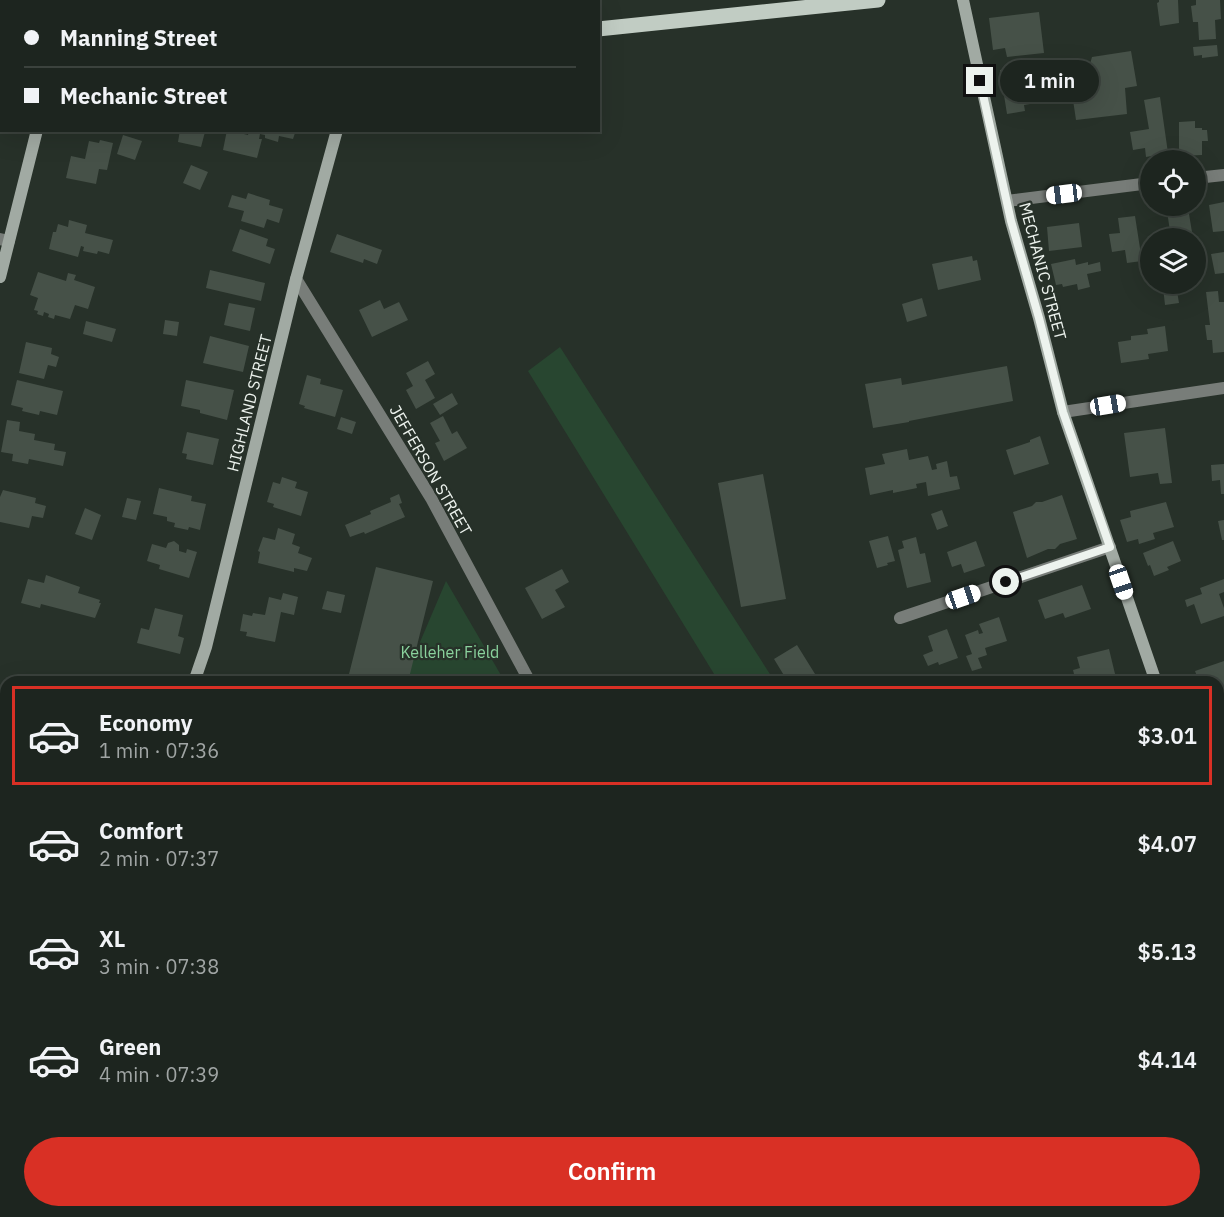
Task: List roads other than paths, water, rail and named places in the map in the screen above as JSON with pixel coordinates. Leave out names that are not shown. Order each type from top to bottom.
[{"type":"main road","points":[[600,29],[878,0]]},
{"type":"street","name":"MECHANIC STREET","points":[[963,0],[1011,221],[1063,412],[1154,676]]},
{"type":"street","points":[[0,277],[4,240],[36,132]]},
{"type":"street","name":"HIGHLAND STREET","points":[[196,676],[209,636],[297,279],[336,132]]},
{"type":"street","points":[[1206,177],[1224,175]]},
{"type":"street","points":[[1007,201],[1140,184]]},
{"type":"street","name":"JEFFERSON STREET","points":[[297,279],[431,498],[527,676]]},
{"type":"street","points":[[1063,412],[1224,388]]},
{"type":"street","points":[[900,618],[1110,547]]},
{"type":"park label","name":"Kelleher Field","points":[[450,652]]}]
